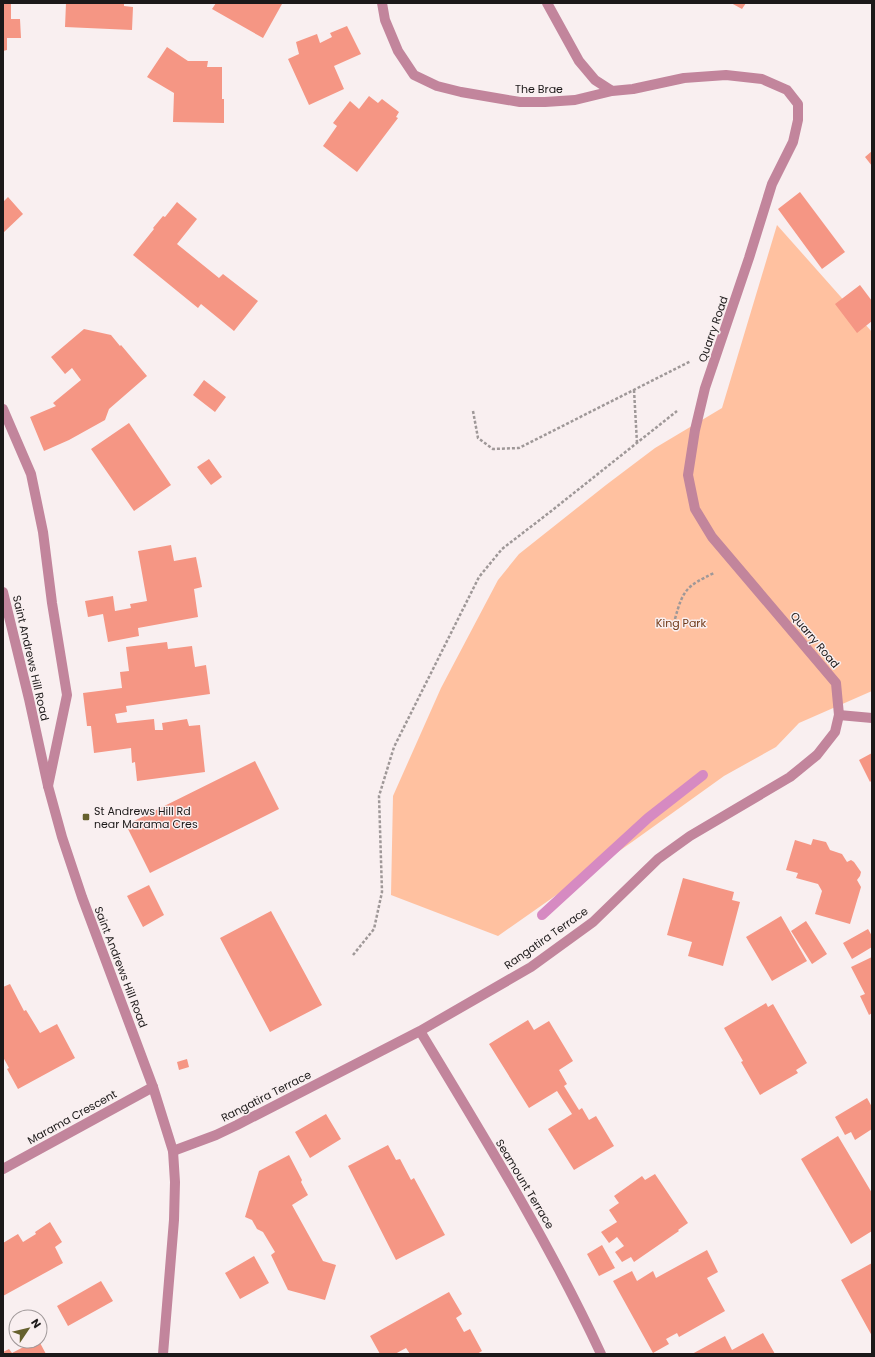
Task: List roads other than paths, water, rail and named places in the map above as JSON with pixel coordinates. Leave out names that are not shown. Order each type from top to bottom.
[{"type":"street","name":"The Brae","points":[[382,3],[385,20],[398,50],[414,75],[437,86],[461,92],[520,102],[575,100],[612,91]]},
{"type":"street","points":[[547,3],[579,61],[595,80],[612,91]]},
{"type":"street","name":"Quarry Road","points":[[612,91],[633,89],[684,78],[726,75],[762,79],[787,90],[798,104],[798,120],[793,142],[772,184],[749,258],[705,388],[695,430],[688,475],[695,509],[712,537],[836,683],[839,715]]},
{"type":"street","points":[[3,409],[31,474],[43,532],[52,603],[67,695],[48,786]]},
{"type":"street","name":"Saint Andrews Hill Road","points":[[3,592],[48,786],[62,837],[82,897],[153,1087],[173,1151],[175,1182],[174,1220],[163,1354]]},
{"type":"street","points":[[839,715],[872,718]]},
{"type":"street","name":"Rangatira Terrace","points":[[173,1151],[216,1135],[237,1125],[420,1031],[531,967],[593,922],[658,859],[690,836],[790,777],[817,755],[834,732],[839,715]]},
{"type":"street","name":"Seamount Terrace","points":[[420,1031],[534,1222],[577,1303],[601,1354]]},
{"type":"street","name":"Marama Crescent","points":[[3,1169],[153,1087]]},
{"type":"waterway","points":[[542,915],[648,818],[703,775]]},
{"type":"place","name":"St Andrews Hill Rd near Marama Cres","points":[[86,817]]},
{"type":"park label","name":"King Park","points":[[681,623]]}]
